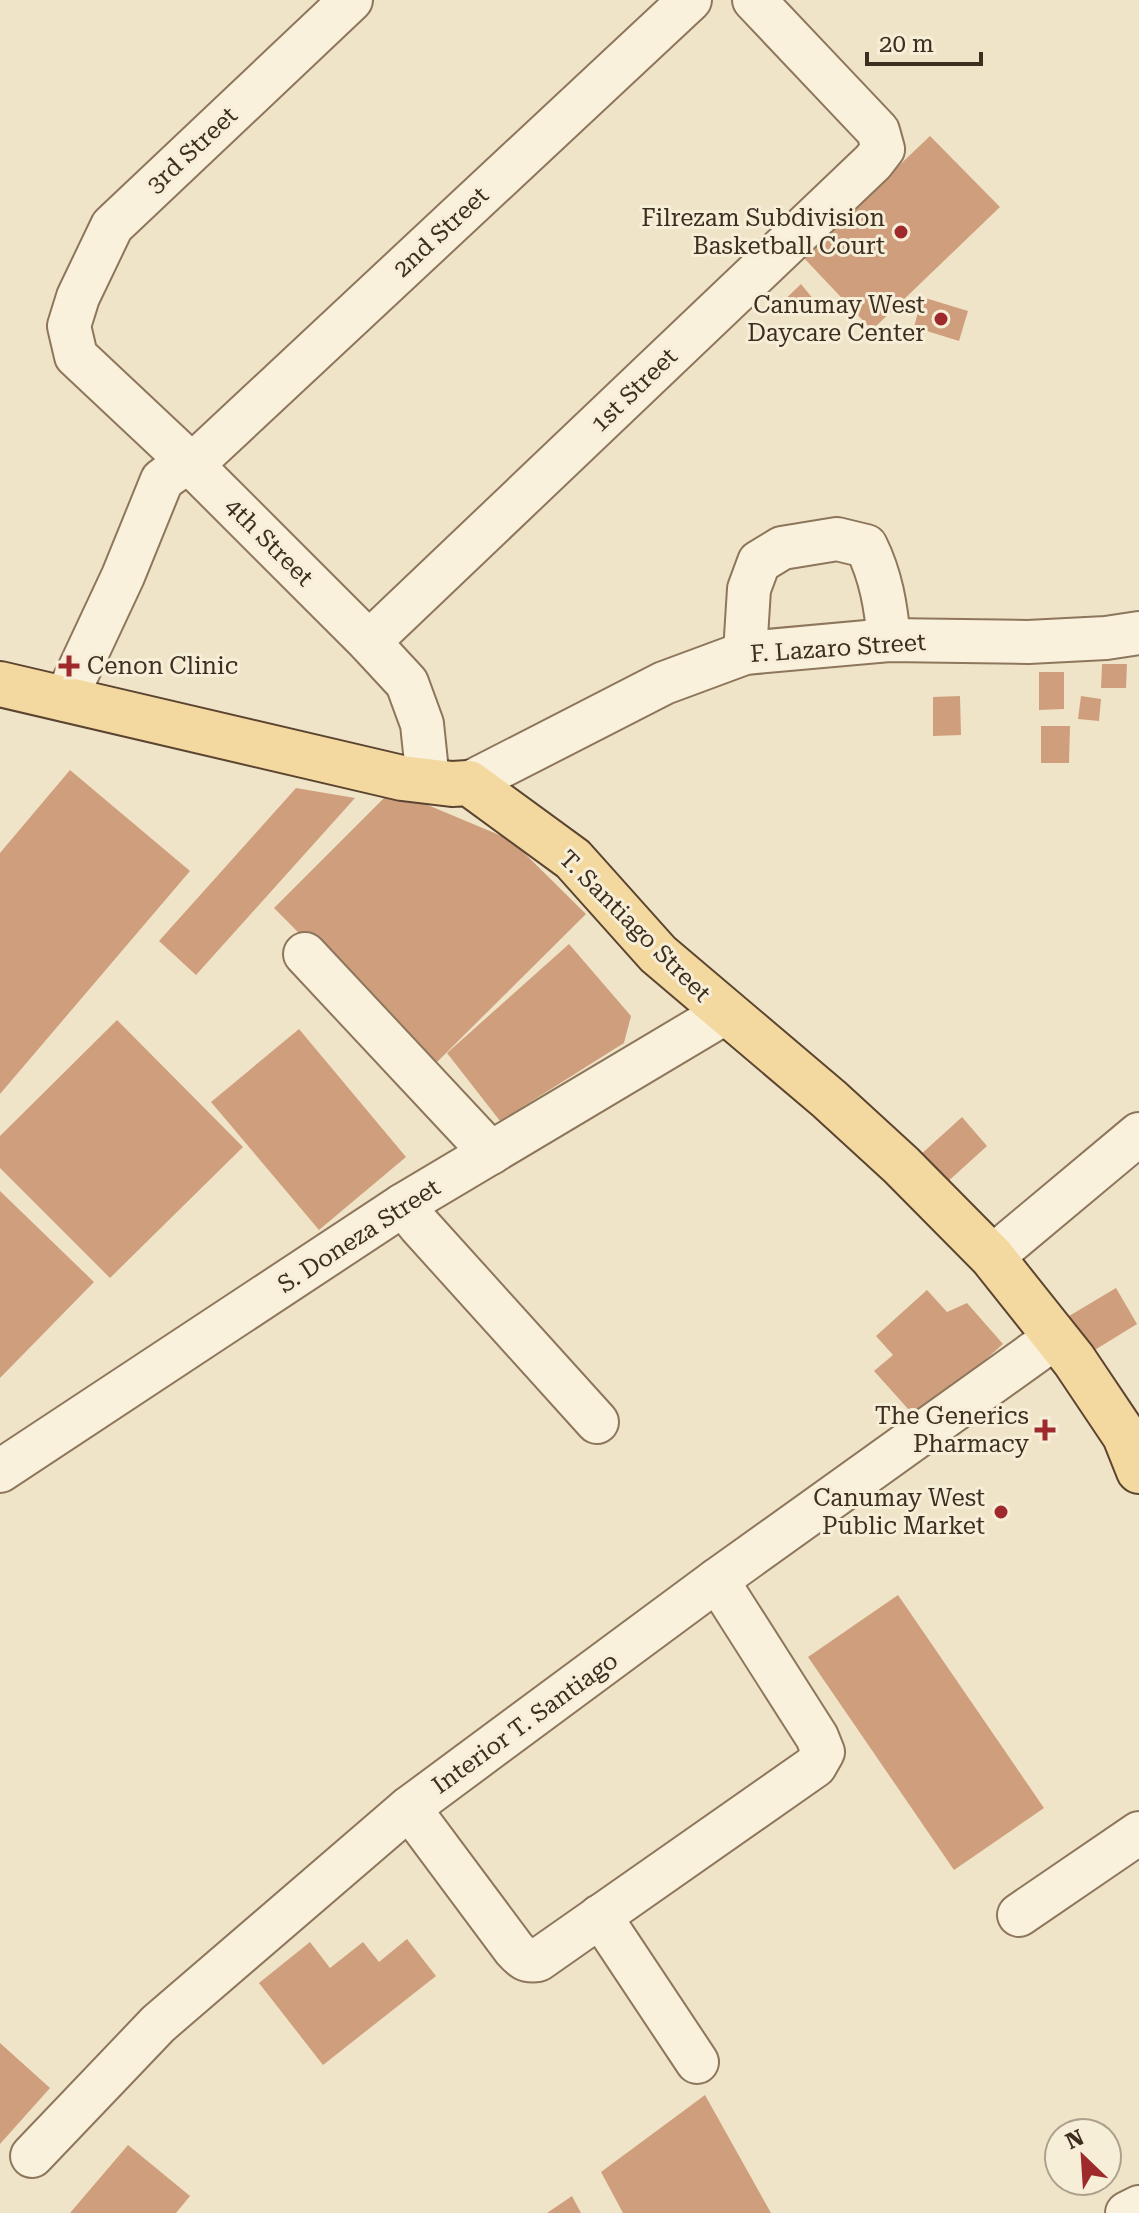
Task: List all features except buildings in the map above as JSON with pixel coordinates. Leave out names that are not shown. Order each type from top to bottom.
[{"type":"main road","name":"T. Santiago Street","points":[[0,684],[402,778],[448,782],[573,859],[658,954],[901,1165],[992,1257],[1074,1360],[1134,1445]]},
{"type":"street","name":"3rd Street","points":[[69,326],[78,297],[112,226],[351,0]]},
{"type":"street","name":"2nd Street","points":[[65,700],[123,576],[162,480],[176,470],[192,465],[690,0]]},
{"type":"street","name":"1st Street","points":[[369,642],[873,162],[883,149],[878,131],[754,0]]},
{"type":"street","name":"4th Street","points":[[69,326],[76,356],[192,465],[407,683],[448,782]]},
{"type":"street","points":[[745,653],[749,589],[759,562],[782,548],[837,539],[866,546],[877,567],[889,640]]},
{"type":"street","name":"F. Lazaro Street","points":[[448,782],[664,683],[745,653],[889,640],[1028,642],[1139,633]]},
{"type":"street","points":[[305,954],[491,1153]]},
{"type":"street","name":"S. Doneza Street","points":[[6,1455],[403,1205],[725,1013]]},
{"type":"street","points":[[992,1257],[1139,1134]]},
{"type":"street","points":[[403,1205],[597,1422]]},
{"type":"street","name":"Interior T. Santiago","points":[[32,2156],[158,2024],[409,1808],[717,1580],[1056,1337]]},
{"type":"street","points":[[409,1808],[522,1958],[530,1961],[538,1960],[815,1766],[823,1752],[817,1737],[717,1580]]},
{"type":"street","points":[[1019,1915],[1139,1833]]},
{"type":"street","points":[[600,1916],[697,2062]]},
{"type":"street","points":[[1127,2213],[1139,2207]]},
{"type":"place","name":"Filrezam Subdivision Basketball Court","points":[[901,232]]},
{"type":"place","name":"Canumay West Daycare Center","points":[[941,319]]},
{"type":"place","name":"Cenon Clinic","points":[[69,666]]},
{"type":"place","name":"The Generics Pharmacy","points":[[1045,1430]]},
{"type":"place","name":"Canumay West Public Market","points":[[1001,1512]]}]
